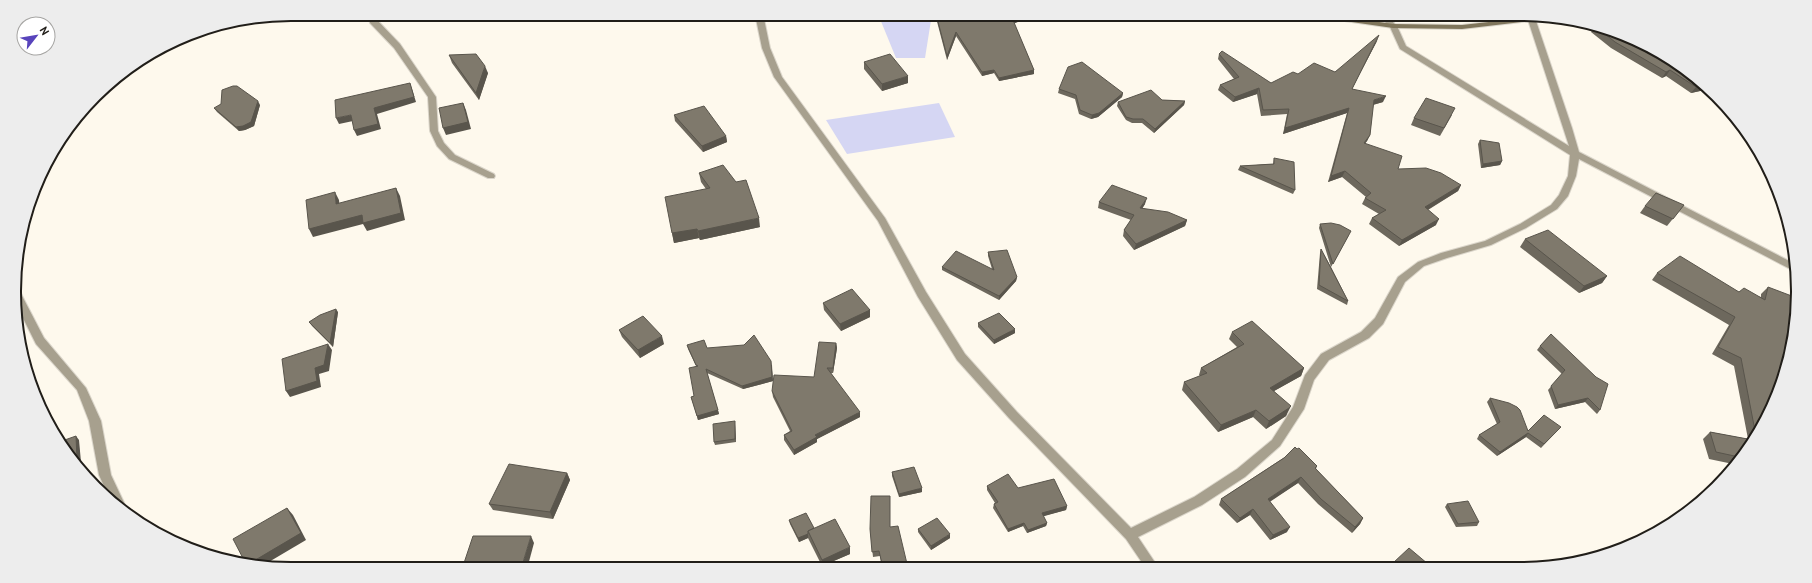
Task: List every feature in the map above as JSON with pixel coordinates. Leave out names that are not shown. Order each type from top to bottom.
[{"type":"street","points":[[373,21],[397,46],[432,97],[434,131],[440,144],[452,157],[491,176]]},
{"type":"street","points":[[760,21],[766,48],[778,77],[882,220],[922,294],[961,357],[1018,421],[1130,535],[1149,562]]},
{"type":"street","points":[[1358,21],[1393,26],[1462,27],[1521,21]]},
{"type":"street","points":[[1388,21],[1393,26],[1403,47],[1575,154],[1790,266]]},
{"type":"street","points":[[1130,535],[1198,501],[1241,473],[1276,443],[1298,409],[1309,378],[1325,357],[1365,335],[1379,321],[1401,280],[1421,264],[1444,255],[1488,243],[1523,226],[1554,207],[1563,196],[1572,176],[1575,154],[1568,128],[1533,22]]},
{"type":"street","points":[[22,306],[40,341],[81,388],[95,421],[105,475],[115,497]]},
{"type":"shaded area","points":[[881,21],[931,21],[925,58],[896,58]]},
{"type":"shaded area","points":[[939,103],[955,137],[847,154],[826,120]]},
{"type":"building","points":[[938,21],[1013,21],[1034,70],[999,78],[994,70],[982,72],[956,32],[947,56]]},
{"type":"building","points":[[1379,35],[1352,89],[1386,96],[1374,100],[1370,135],[1364,143],[1402,156],[1398,169],[1426,168],[1441,173],[1461,185],[1425,207],[1439,219],[1402,240],[1372,218],[1386,210],[1365,198],[1371,193],[1345,171],[1331,176],[1349,108],[1285,128],[1289,109],[1263,110],[1259,88],[1235,97],[1220,85],[1239,77],[1219,54],[1222,51],[1271,83],[1293,72],[1298,74],[1314,63],[1335,72]]},
{"type":"building","points":[[1606,35],[1656,57],[1697,87],[1670,70],[1666,72],[1615,42]]},
{"type":"building","points":[[476,54],[485,66],[476,93],[449,55]]},
{"type":"building","points":[[890,54],[908,76],[882,84],[864,62]]},
{"type":"building","points":[[1082,62],[1123,93],[1099,113],[1092,115],[1080,110],[1076,95],[1059,89],[1068,67]]},
{"type":"building","points":[[410,83],[414,97],[374,108],[378,124],[354,130],[351,115],[336,118],[335,100]]},
{"type":"building","points":[[237,86],[258,101],[251,122],[243,126],[236,127],[214,108],[221,104],[222,90]]},
{"type":"building","points":[[1151,90],[1162,100],[1185,101],[1155,129],[1143,119],[1126,117],[1118,102]]},
{"type":"building","points":[[1426,98],[1455,108],[1444,128],[1414,118]]},
{"type":"building","points":[[463,103],[468,122],[443,128],[439,108]]},
{"type":"building","points":[[704,106],[726,136],[702,146],[674,115]]},
{"type":"building","points":[[1480,140],[1499,143],[1502,161],[1483,164]]},
{"type":"building","points":[[1274,158],[1294,162],[1295,190],[1240,166],[1274,164]]},
{"type":"building","points":[[723,165],[736,182],[746,180],[759,218],[698,231],[697,229],[672,233],[665,197],[710,188],[699,173]]},
{"type":"building","points":[[1112,185],[1147,198],[1140,208],[1168,212],[1187,220],[1136,244],[1124,230],[1134,215],[1099,202]]},
{"type":"building","points":[[396,188],[401,213],[363,223],[362,215],[309,229],[306,200],[335,192],[336,204]]},
{"type":"building","points":[[1656,193],[1684,205],[1673,219],[1645,206]]},
{"type":"building","points":[[1331,223],[1340,225],[1351,231],[1333,264],[1320,224]]},
{"type":"building","points":[[1548,230],[1607,276],[1584,286],[1525,239]]},
{"type":"building","points":[[1321,249],[1348,301],[1319,285]]},
{"type":"building","points":[[1007,250],[1017,277],[999,296],[942,267],[956,251],[994,270],[988,252]]},
{"type":"building","points":[[1680,256],[1739,292],[1744,288],[1765,300],[1768,287],[1791,296],[1789,327],[1782,362],[1770,395],[1754,428],[1741,358],[1718,347],[1735,317],[1657,273]]},
{"type":"building","points":[[852,289],[870,310],[840,324],[823,303]]},
{"type":"building","points":[[336,309],[330,343],[309,322],[320,315]]},
{"type":"building","points":[[999,313],[1015,329],[994,340],[978,323]]},
{"type":"building","points":[[643,316],[662,336],[638,350],[619,330]]},
{"type":"building","points":[[1252,321],[1304,368],[1270,388],[1291,406],[1289,408],[1269,421],[1256,410],[1221,425],[1184,382],[1207,373],[1201,368],[1244,344],[1232,332]]},
{"type":"building","points":[[1551,334],[1596,377],[1608,384],[1600,410],[1588,398],[1558,405],[1551,386],[1565,370],[1540,346]]},
{"type":"building","points":[[754,335],[771,361],[772,377],[742,386],[706,369],[718,410],[697,416],[691,397],[694,396],[689,368],[698,366],[696,365],[687,345],[704,340],[707,348],[744,345]]},
{"type":"building","points":[[819,342],[836,343],[833,368],[827,368],[860,412],[815,435],[817,437],[794,450],[784,435],[792,431],[772,391],[774,375],[814,377]]},
{"type":"building","points":[[328,344],[324,365],[315,368],[317,381],[286,391],[282,359]]},
{"type":"building","points":[[1490,398],[1509,403],[1517,407],[1520,410],[1528,431],[1544,415],[1561,427],[1544,444],[1528,433],[1500,452],[1479,435],[1500,422]]},
{"type":"building","points":[[735,421],[735,439],[714,442],[713,424]]},
{"type":"building","points":[[1710,432],[1747,439],[1735,456],[1716,452]]},
{"type":"building","points":[[76,436],[77,456],[67,442],[65,440]]},
{"type":"building","points":[[1295,447],[1297,449],[1299,448],[1317,466],[1315,468],[1363,518],[1355,527],[1321,499],[1301,477],[1268,499],[1290,527],[1273,535],[1253,509],[1240,518],[1221,499],[1284,458]]},
{"type":"building","points":[[509,464],[567,473],[550,512],[489,504]]},
{"type":"building","points":[[914,467],[922,488],[899,494],[892,472]]},
{"type":"building","points":[[1008,474],[1018,488],[1054,479],[1067,506],[1042,513],[1047,523],[1028,530],[1024,523],[1008,529],[994,504],[998,502],[987,486]]},
{"type":"building","points":[[871,496],[890,496],[890,527],[898,526],[907,562],[882,562],[879,551],[872,552],[870,529]]},
{"type":"building","points":[[1468,501],[1479,522],[1458,524],[1447,504]]},
{"type":"building","points":[[287,508],[301,533],[256,560],[243,558],[233,539]]},
{"type":"building","points":[[806,513],[814,528],[808,531],[808,534],[798,538],[789,520]]},
{"type":"building","points":[[937,518],[950,534],[931,546],[918,529]]},
{"type":"building","points":[[835,519],[850,547],[822,560],[808,531]]},
{"type":"building","points":[[473,536],[531,536],[523,562],[464,562]]},
{"type":"building","points":[[1409,548],[1426,562],[1394,562]]}]
